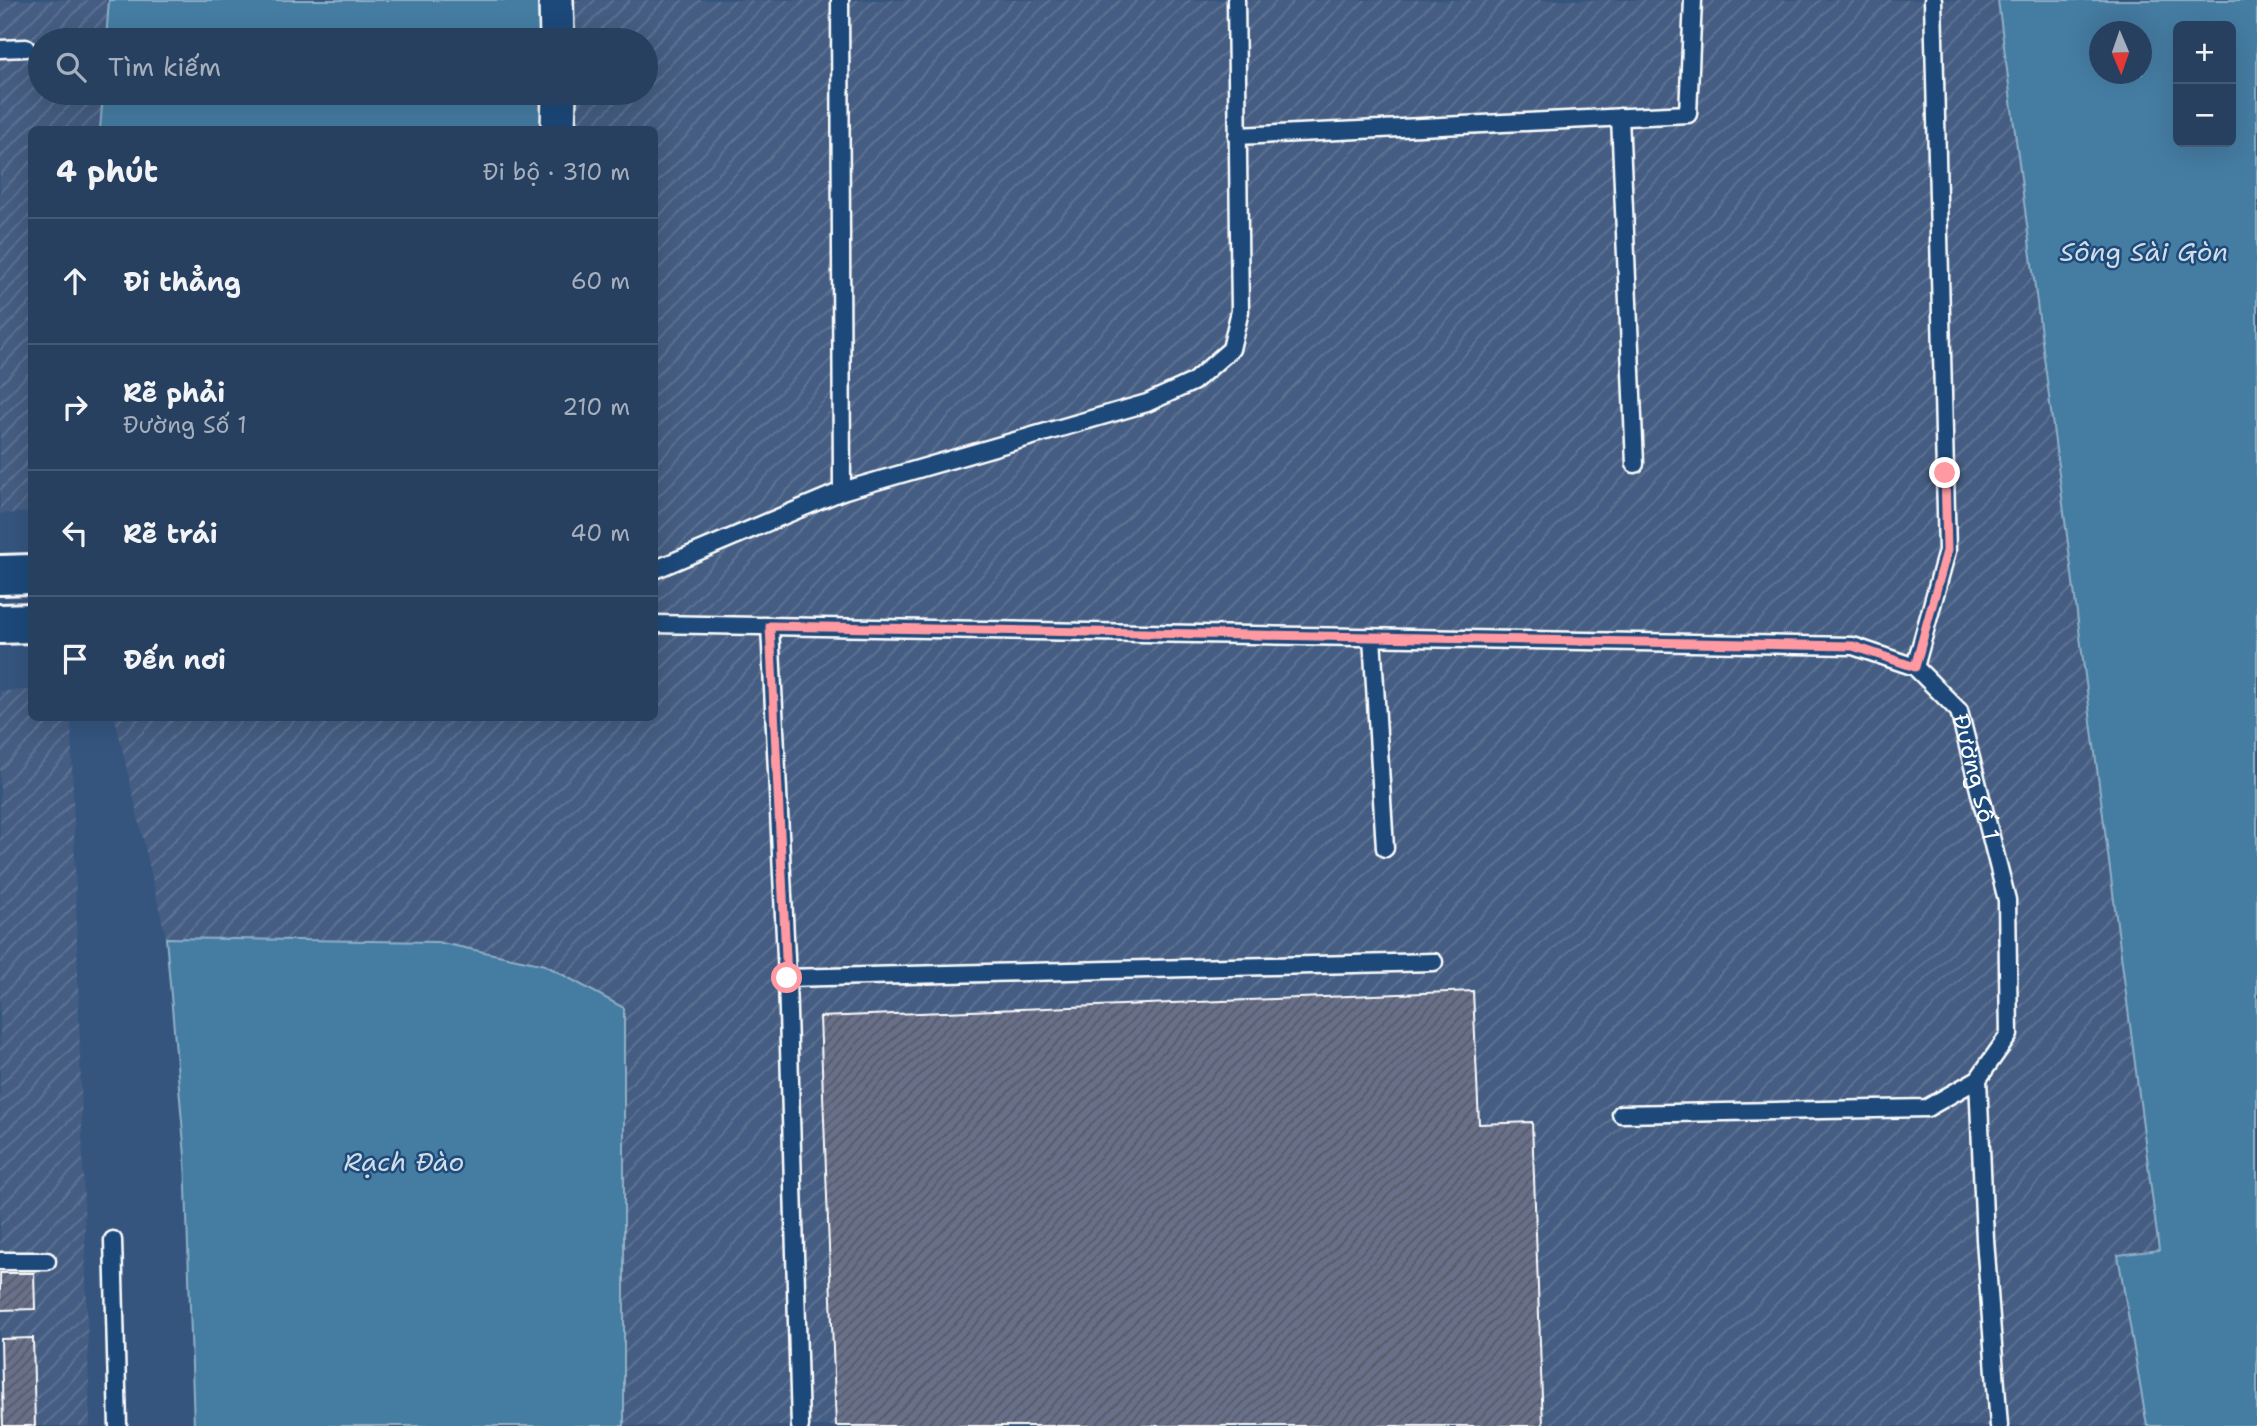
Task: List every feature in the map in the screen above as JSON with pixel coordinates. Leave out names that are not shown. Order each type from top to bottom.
[{"type":"main road","points":[[0,575],[28,574]]},
{"type":"main road","points":[[0,625],[28,623]]},
{"type":"street","points":[[556,0],[557,28]]},
{"type":"street","points":[[558,126],[559,105]]},
{"type":"lane","points":[[840,0],[842,491]]},
{"type":"lane","points":[[658,568],[842,491],[1147,403],[1193,382],[1231,349],[1240,312],[1236,0]]},
{"type":"lane","points":[[1237,136],[1688,114],[1693,0]]},
{"type":"lane","points":[[1915,667],[1947,551],[1933,0]]},
{"type":"lane","points":[[0,49],[26,48]]},
{"type":"lane","points":[[1620,117],[1635,464]]},
{"type":"lane","name":"Đường Số 1","points":[[658,624],[1853,646],[1915,667],[1959,712],[2007,900],[2009,1035],[1978,1079],[1927,1108],[1621,1114]]},
{"type":"lane","points":[[770,626],[787,978],[800,1426]]},
{"type":"lane","points":[[1371,637],[1385,848]]},
{"type":"lane","points":[[787,978],[1434,962]]},
{"type":"lane","points":[[1978,1079],[1985,1239],[2000,1426]]},
{"type":"lane","points":[[113,1240],[118,1426]]},
{"type":"lane","points":[[0,1261],[47,1261]]},
{"type":"shaded area","points":[[0,0],[109,0],[107,28],[28,28],[28,105],[102,105],[100,126],[28,126],[28,512],[0,514]]},
{"type":"shaded area","points":[[538,0],[1998,0],[2159,1250],[2118,1256],[2147,1426],[624,1426],[624,1008],[267,940],[166,938],[116,721],[658,721],[658,126],[542,126],[542,105],[658,105],[658,28],[539,28]]},
{"type":"shaded area","points":[[28,690],[28,721],[71,721],[90,1426],[0,1426],[0,691]]},
{"type":"water","points":[[109,0],[538,0],[539,28],[107,28]]},
{"type":"water","name":"Sông Sài Gòn","points":[[1998,0],[2257,0],[2257,1426],[2147,1426],[2118,1255],[2159,1250]]},
{"type":"water","points":[[102,105],[542,105],[542,126],[100,126]]},
{"type":"water","name":"Rạch Đào","points":[[166,938],[437,942],[545,965],[624,1008],[624,1426],[194,1426],[185,1156]]},
{"type":"building","points":[[1473,991],[1479,1124],[1532,1122],[1543,1426],[836,1426],[820,1017]]},
{"type":"building","points":[[0,1273],[34,1273],[35,1309],[0,1310]]},
{"type":"building","points":[[33,1338],[35,1426],[3,1426],[1,1339]]},
{"type":"route","points":[[787,978],[770,626],[1853,646],[1915,667],[1947,551],[1945,473]]}]
